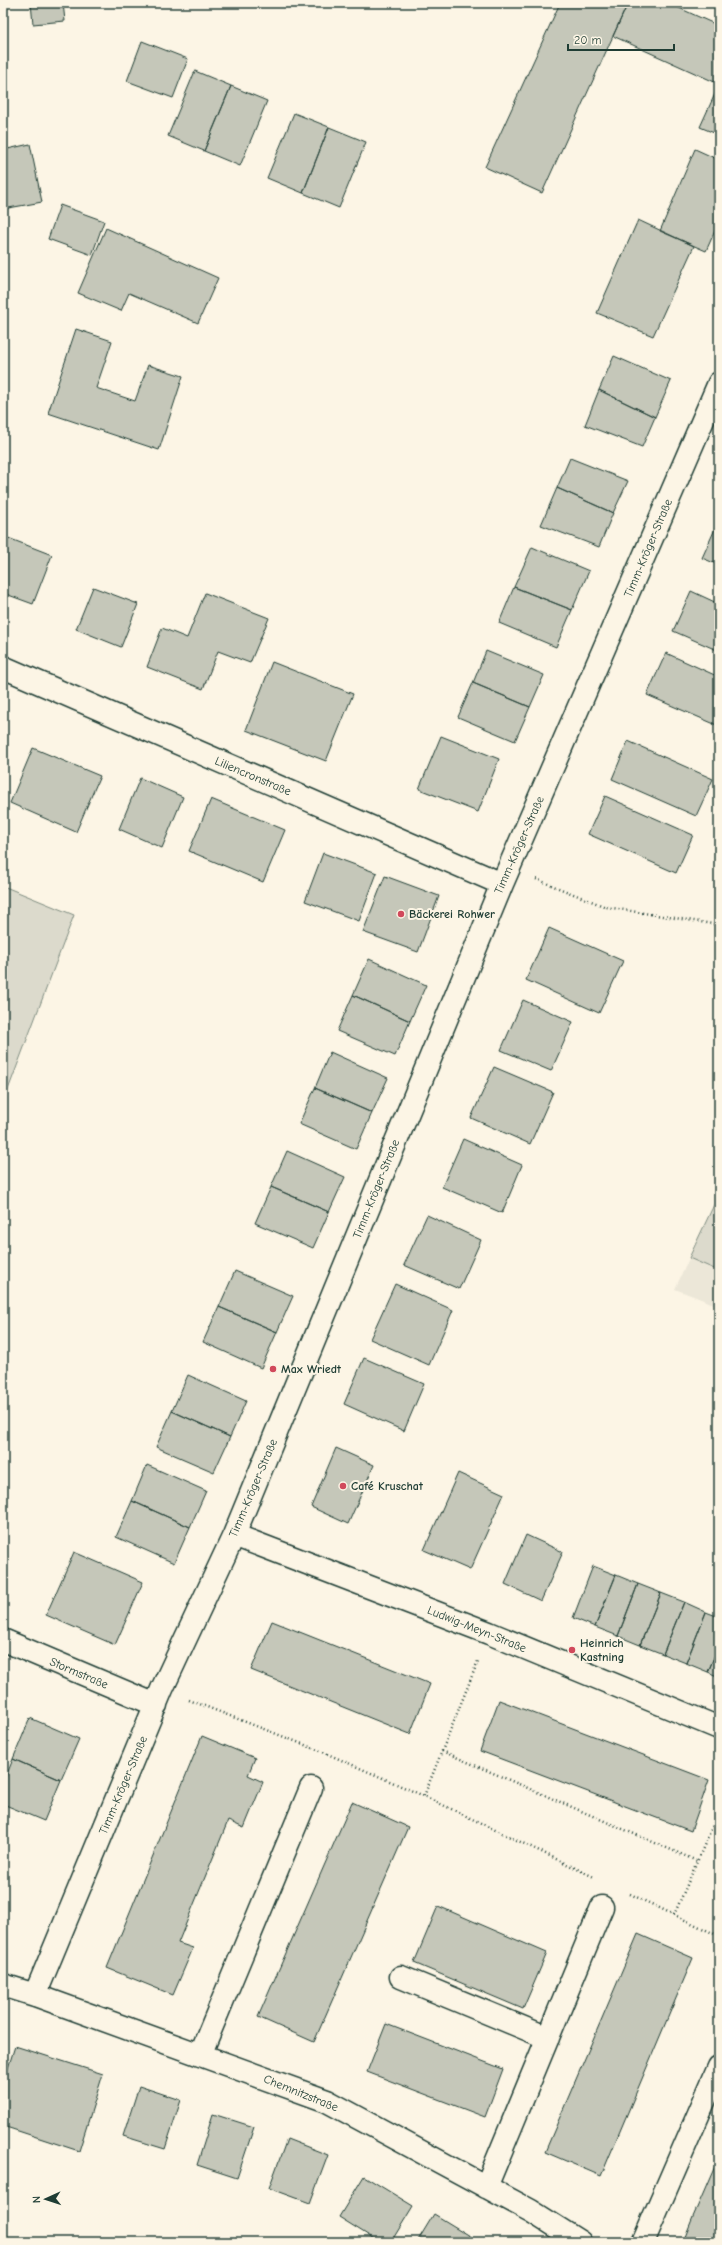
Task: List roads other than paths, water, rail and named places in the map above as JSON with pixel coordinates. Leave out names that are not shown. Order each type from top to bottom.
[{"type":"street","name":"Timm-Kröger-Straße","points":[[35,1995],[159,1697],[234,1534],[506,875],[719,383]]},
{"type":"street","name":"Liliencronstraße","points":[[3,667],[506,875]]},
{"type":"street","name":"Ludwig-Meyn-Straße","points":[[234,1534],[489,1633],[719,1728]]},
{"type":"street","name":"Stormstraße","points":[[3,1640],[159,1697]]},
{"type":"street","points":[[200,2055],[311,1788]]},
{"type":"street","points":[[486,2187],[602,1907]]},
{"type":"street","points":[[401,1977],[548,2038]]},
{"type":"street","name":"Chemnitzstraße","points":[[3,1985],[35,1995],[328,2101],[531,2211],[580,2242]]},
{"type":"street","points":[[643,2242],[719,2068]]},
{"type":"place","name":"Bäckerei Rohwer","points":[[401,914]]},
{"type":"place","name":"Max Wriedt","points":[[273,1369]]},
{"type":"place","name":"Café Kruschat","points":[[343,1486]]},
{"type":"place","name":"Heinrich Kastning","points":[[572,1650]]}]
